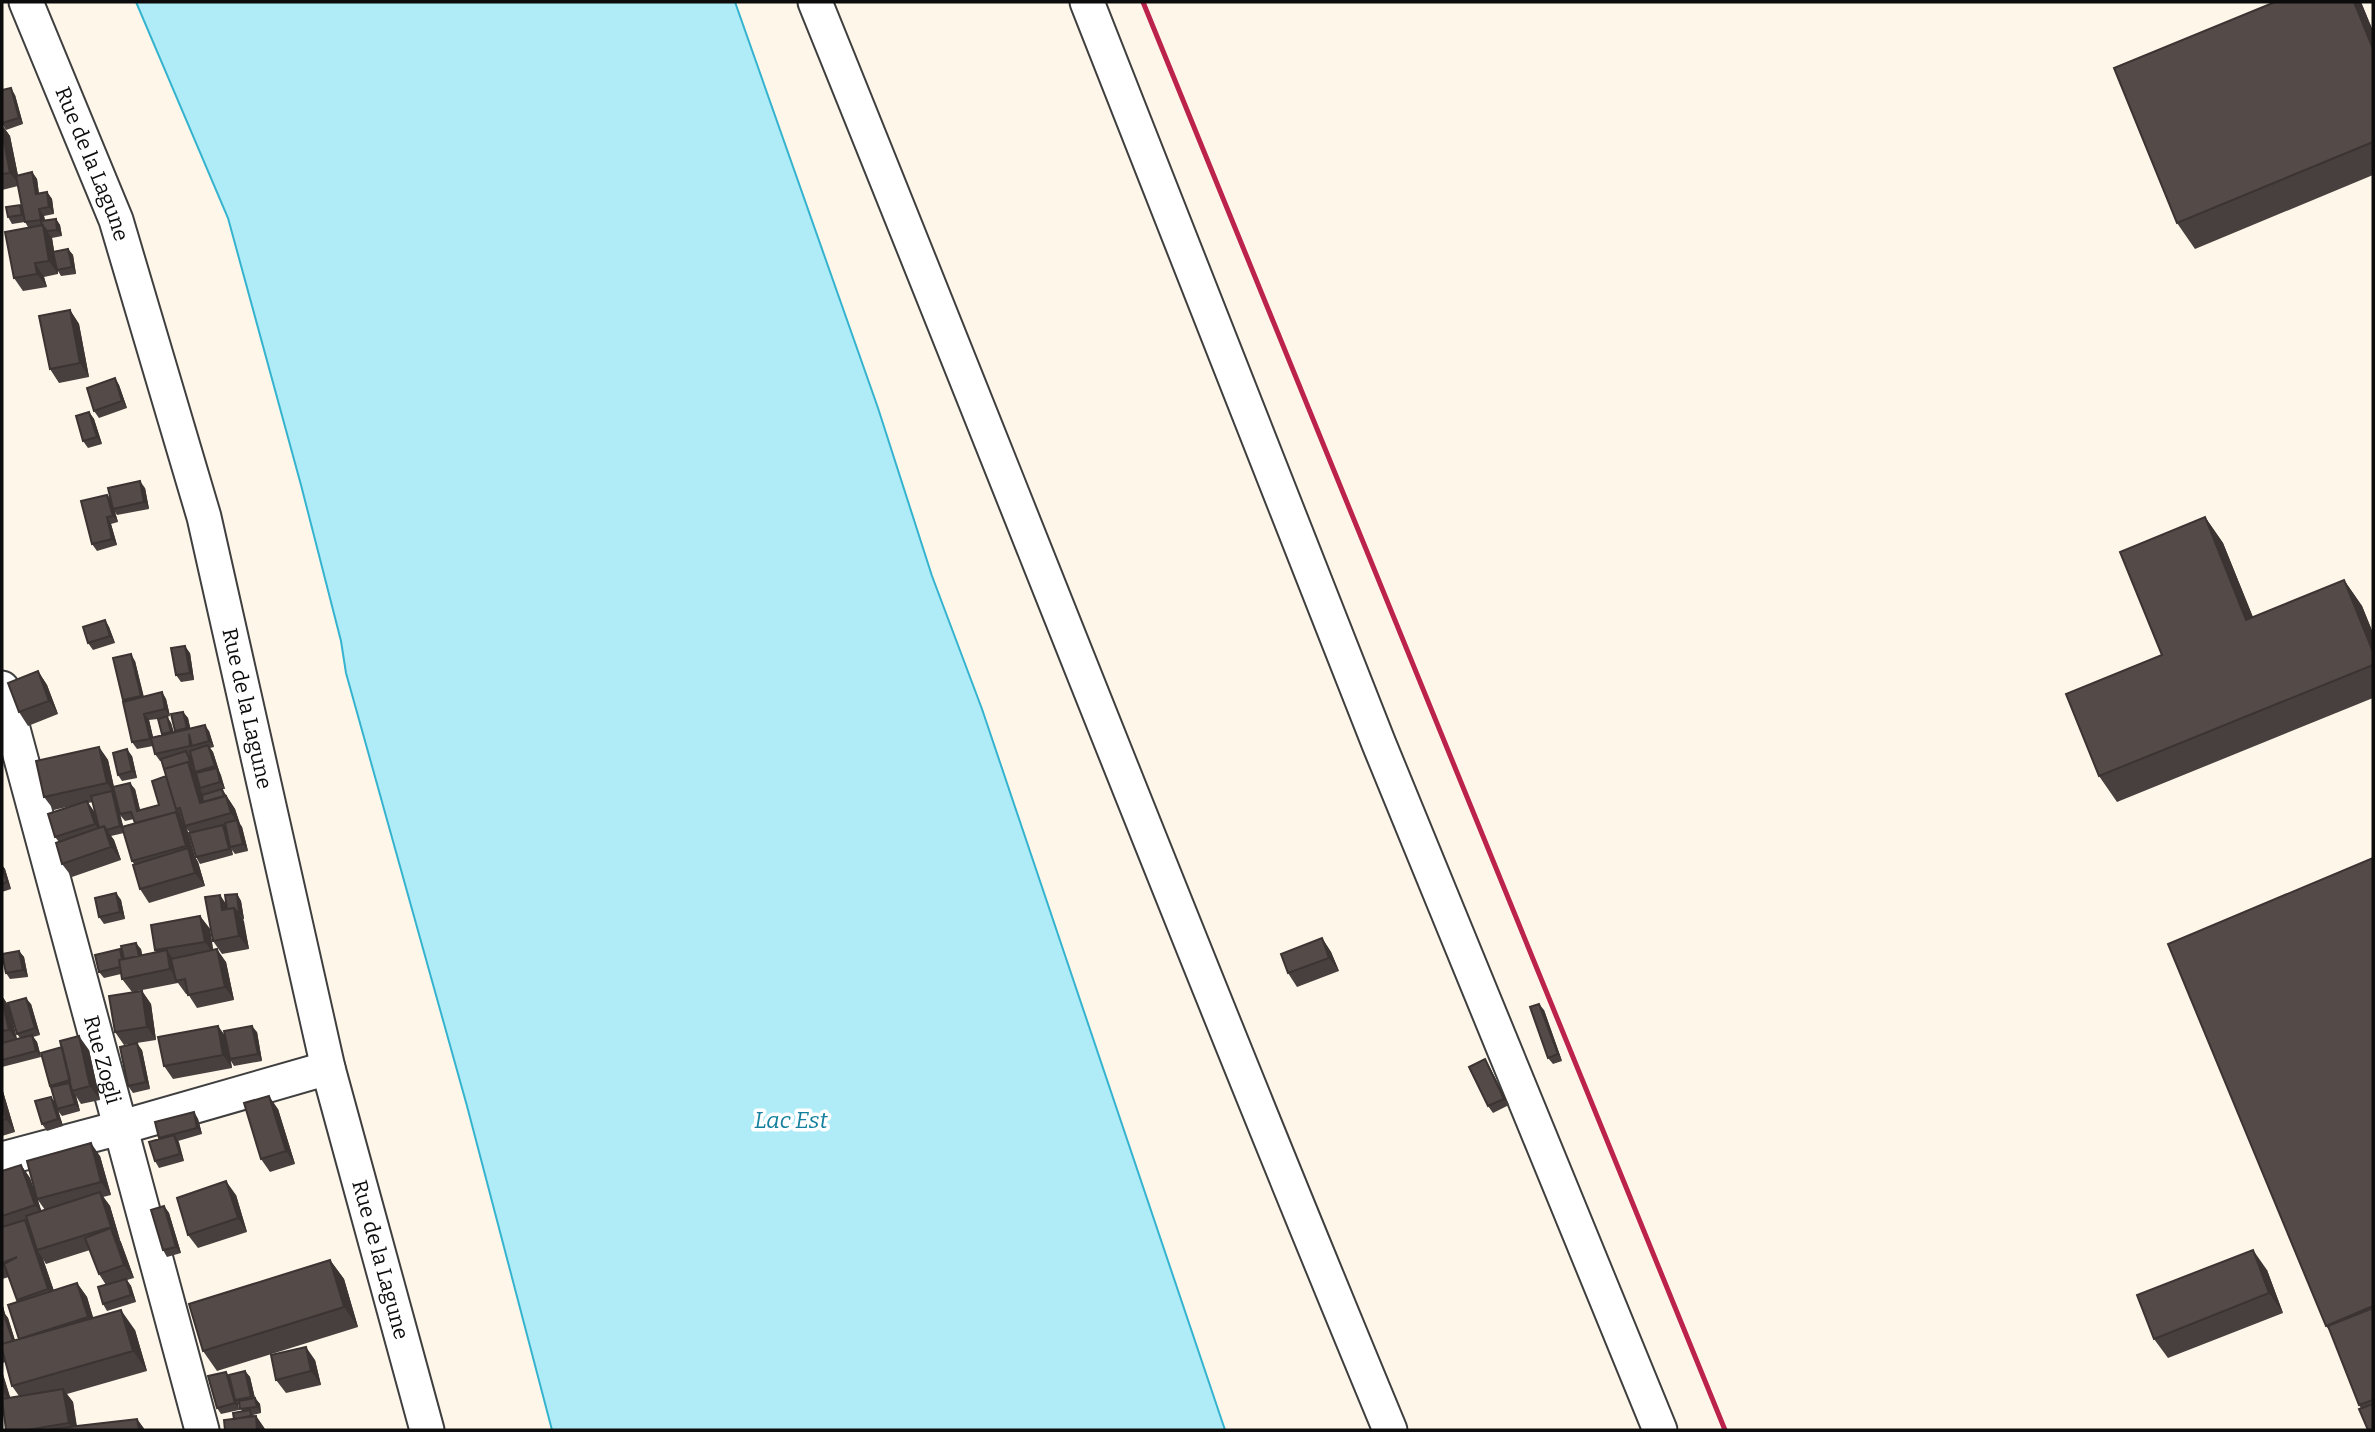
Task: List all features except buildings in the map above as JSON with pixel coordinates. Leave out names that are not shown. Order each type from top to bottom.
[{"type":"street","name":"Rue de la Lagune","points":[[26,2],[116,220],[204,517],[328,1068],[426,1430]]},
{"type":"street","points":[[815,2],[987,427],[1267,1134],[1390,1430]]},
{"type":"street","points":[[1087,2],[1379,744],[1660,1430]]},
{"type":"street","name":"Rue Zogli","points":[[2,688],[202,1430]]},
{"type":"street","points":[[2,1159],[328,1068]]},
{"type":"water","name":"Lac Est","points":[[136,2],[735,2],[878,408],[932,576],[982,709],[1225,1430],[552,1430],[467,1106],[346,673],[341,641],[301,485],[228,218]]},
{"type":"railway","points":[[1143,2],[1725,1430]]}]
